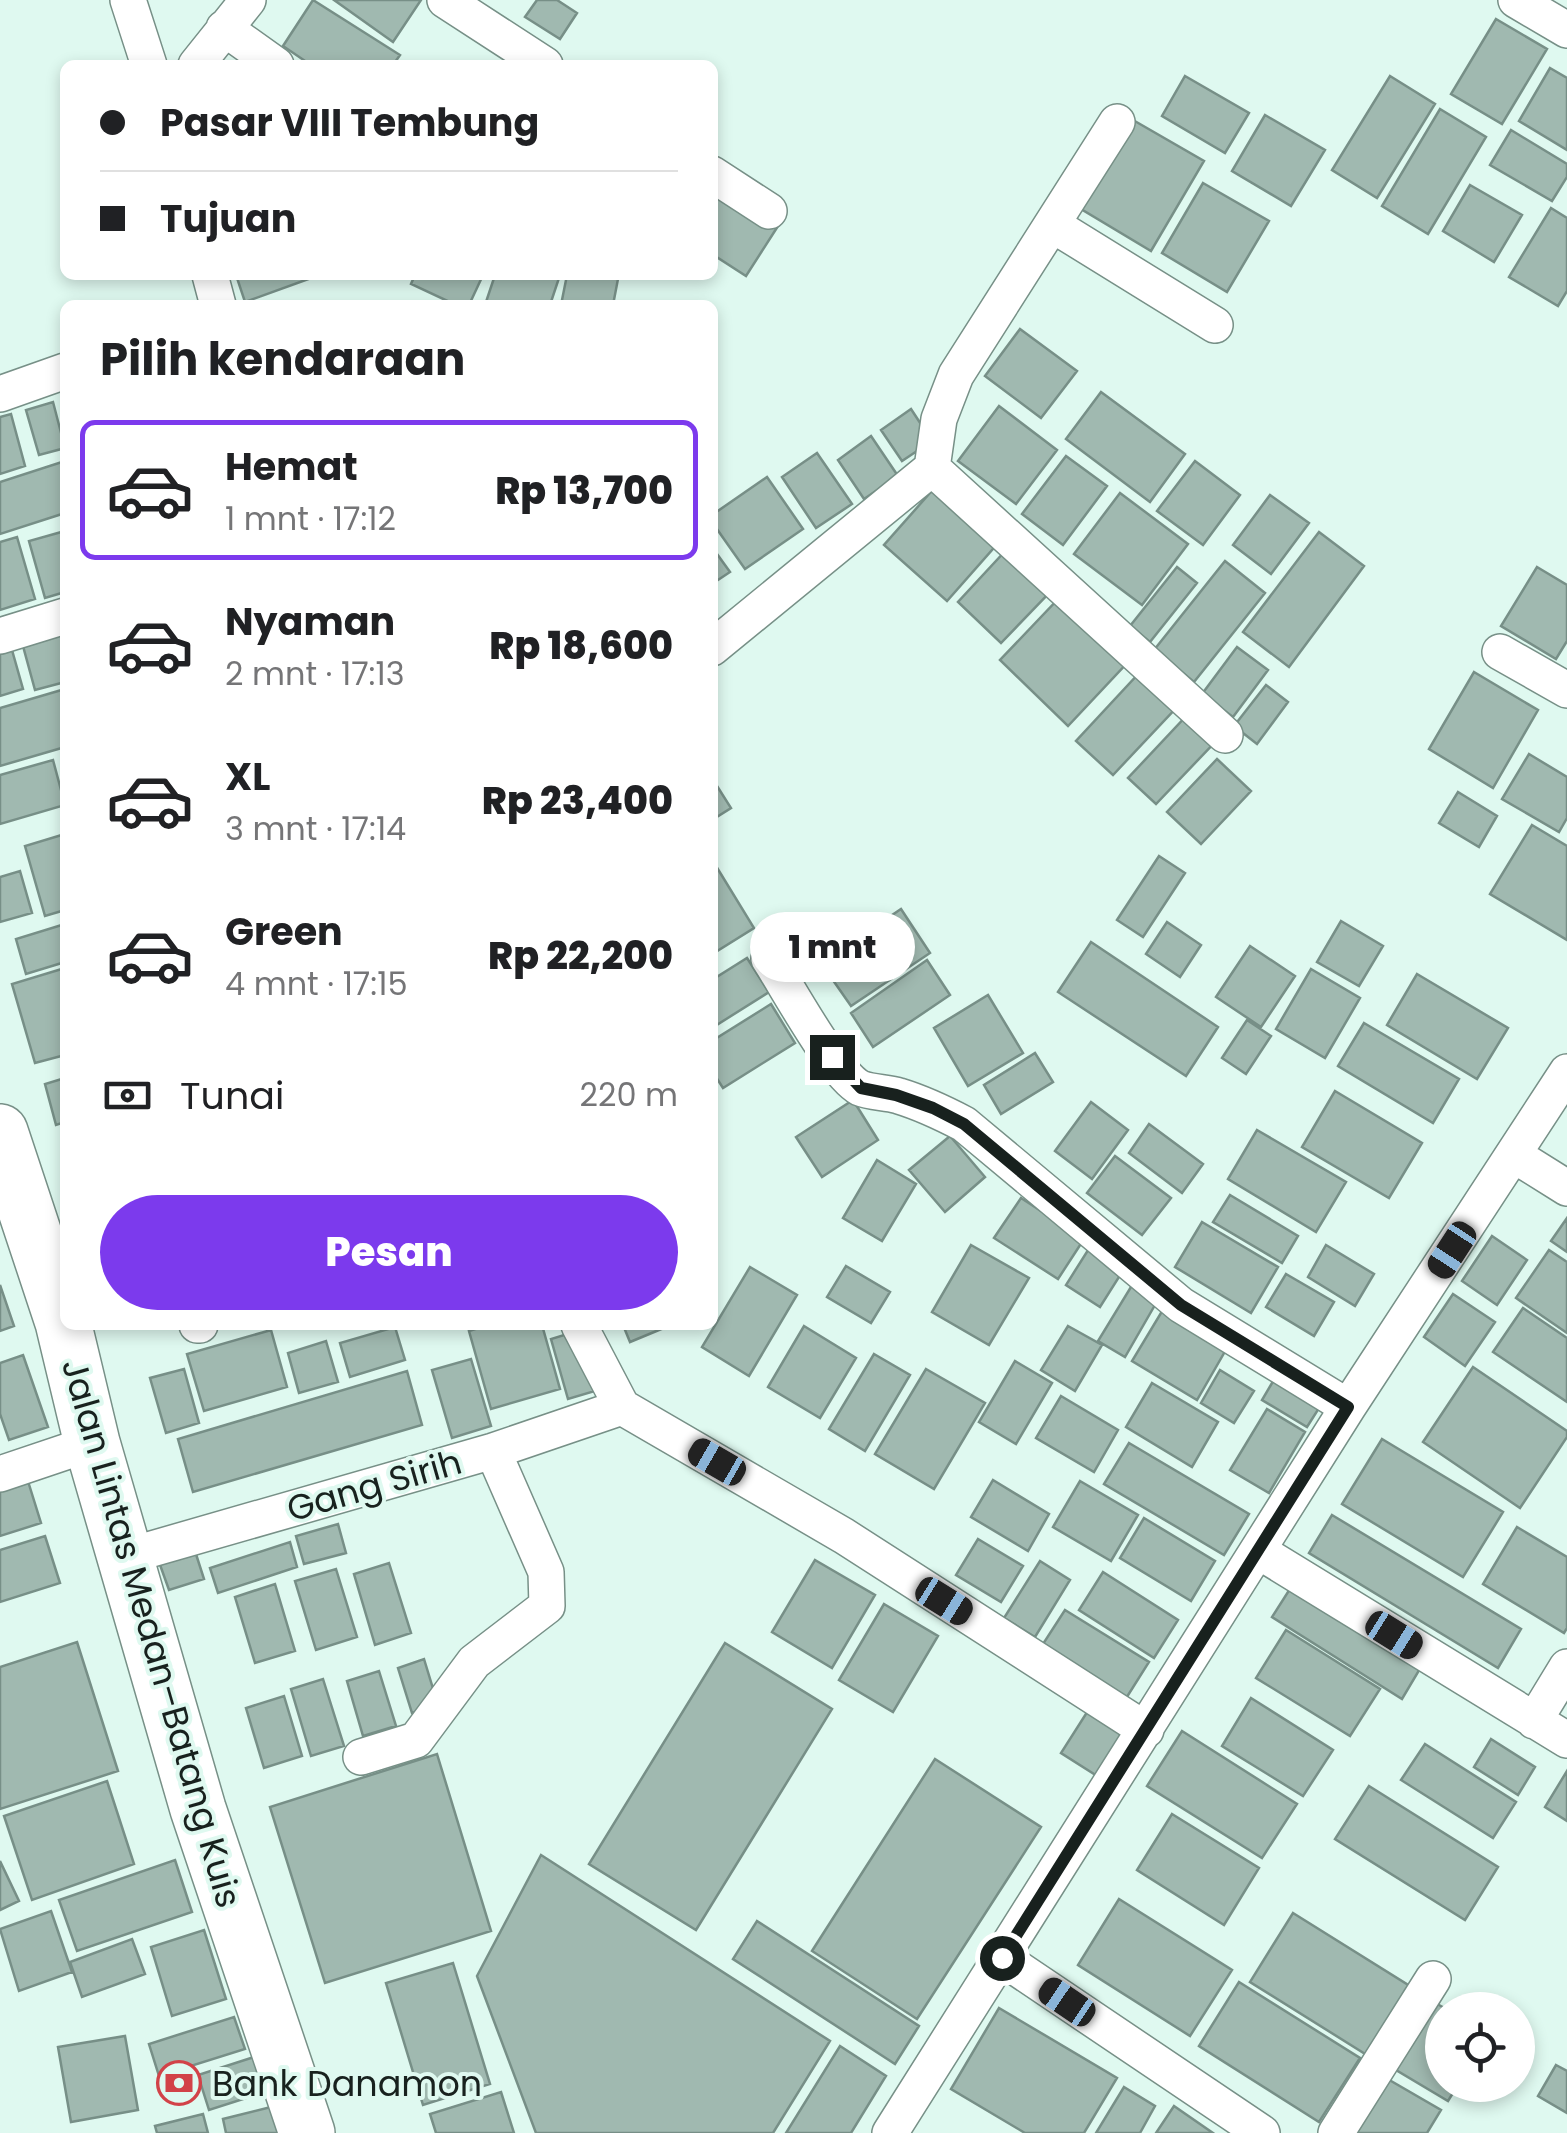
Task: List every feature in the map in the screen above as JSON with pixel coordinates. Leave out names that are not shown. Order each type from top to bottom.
[{"type":"highway","name":"Jalan Lintas Medan–Batang Kuis","points":[[0,1132],[60,1309]]},
{"type":"highway","name":"Jalan Lintas Medan–Batang Kuis","points":[[66,1330],[92,1443],[198,1809],[307,2133]]},
{"type":"street","points":[[128,0],[147,60]]},
{"type":"street","points":[[200,60],[248,0]]},
{"type":"street","points":[[446,0],[537,60]]},
{"type":"street","points":[[1516,0],[1567,30]]},
{"type":"street","points":[[224,28],[269,60]]},
{"type":"street","points":[[718,643],[932,468],[939,419],[956,376],[1117,122]]},
{"type":"street","points":[[718,178],[770,212]]},
{"type":"street","points":[[1053,225],[1215,324]]},
{"type":"street","points":[[0,394],[60,373]]},
{"type":"street","points":[[932,468],[1225,734]]},
{"type":"street","points":[[0,636],[60,618]]},
{"type":"street","points":[[1500,652],[1567,690]]},
{"type":"street","points":[[769,959],[832,1057],[861,1088],[896,1095],[964,1124],[1181,1305],[1348,1407]]},
{"type":"street","points":[[890,2133],[1348,1407],[1514,1155],[1561,1093]]},
{"type":"street","points":[[1514,1155],[1567,1188]]},
{"type":"street","points":[[582,1330],[622,1407],[844,1536],[1146,1730]]},
{"type":"street","name":"Gang Sirih","points":[[124,1558],[493,1451],[622,1407]]},
{"type":"street","points":[[0,1474],[92,1443]]},
{"type":"street","points":[[361,1757],[416,1740],[474,1662],[547,1606],[546,1572],[493,1451]]},
{"type":"street","points":[[1260,1552],[1567,1740]]},
{"type":"street","points":[[1534,1721],[1567,1667]]},
{"type":"street","points":[[1002,1958],[1262,2133]]},
{"type":"street","points":[[1336,2133],[1433,1979]]},
{"type":"building","points":[[313,0],[400,55],[396,60],[304,60],[283,46]]},
{"type":"building","points":[[334,0],[421,0],[393,42]]},
{"type":"building","points":[[537,0],[557,0],[577,13],[560,39],[525,17]]},
{"type":"building","points":[[1496,19],[1547,49],[1502,124],[1451,94]]},
{"type":"building","points":[[1550,68],[1567,78],[1567,150],[1519,121]]},
{"type":"building","points":[[1185,76],[1249,113],[1225,153],[1162,116]]},
{"type":"building","points":[[1390,76],[1435,104],[1377,198],[1332,170]]},
{"type":"building","points":[[1440,109],[1486,137],[1428,234],[1382,206]]},
{"type":"building","points":[[1265,115],[1325,150],[1291,206],[1232,171]]},
{"type":"building","points":[[1133,120],[1204,161],[1151,251],[1081,209]]},
{"type":"building","points":[[1511,130],[1567,164],[1567,177],[1552,201],[1490,165]]},
{"type":"building","points":[[1203,183],[1269,221],[1227,292],[1162,253]]},
{"type":"building","points":[[1470,185],[1522,215],[1494,262],[1443,231]]},
{"type":"building","points":[[718,187],[778,226],[746,276],[718,258]]},
{"type":"building","points":[[1551,208],[1567,218],[1567,291],[1558,306],[1509,277]]},
{"type":"building","points":[[238,280],[306,280],[251,300],[244,300]]},
{"type":"building","points":[[413,280],[481,280],[471,300],[445,300],[411,284]]},
{"type":"building","points":[[493,280],[558,280],[552,300],[487,300]]},
{"type":"building","points":[[566,280],[618,280],[614,300],[562,300]]},
{"type":"building","points":[[1020,329],[1077,371],[1041,418],[985,376]]},
{"type":"building","points":[[1101,392],[1185,454],[1150,502],[1066,439]]},
{"type":"building","points":[[53,402],[60,429],[60,449],[39,455],[26,410]]},
{"type":"building","points":[[999,406],[1057,450],[1016,504],[958,461]]},
{"type":"building","points":[[911,409],[932,441],[902,461],[881,430]]},
{"type":"building","points":[[11,414],[25,466],[0,474],[0,417]]},
{"type":"building","points":[[871,436],[898,476],[864,499],[838,460]]},
{"type":"building","points":[[817,453],[852,504],[816,528],[782,477]]},
{"type":"building","points":[[1066,456],[1107,486],[1063,545],[1022,514]]},
{"type":"building","points":[[1195,461],[1240,495],[1203,545],[1157,511]]},
{"type":"building","points":[[60,463],[60,515],[0,534],[0,482]]},
{"type":"building","points":[[767,477],[803,529],[745,569],[718,531],[718,511]]},
{"type":"building","points":[[937,485],[999,542],[947,601],[884,545]]},
{"type":"building","points":[[1120,493],[1188,544],[1142,605],[1074,554]]},
{"type":"building","points":[[1270,495],[1309,523],[1271,574],[1233,545]]},
{"type":"building","points":[[60,532],[60,594],[45,598],[29,541]]},
{"type":"building","points":[[1319,532],[1364,566],[1289,667],[1243,632]]},
{"type":"building","points":[[17,537],[35,599],[0,610],[0,542]]},
{"type":"building","points":[[1008,548],[1052,590],[1001,643],[958,602]]},
{"type":"building","points":[[718,555],[730,572],[718,580]]},
{"type":"building","points":[[1225,561],[1265,593],[1194,682],[1154,650]]},
{"type":"building","points":[[1177,567],[1197,583],[1150,642],[1130,626]]},
{"type":"building","points":[[1537,567],[1567,585],[1567,641],[1556,659],[1501,626]]},
{"type":"building","points":[[1061,596],[1129,661],[1068,726],[1000,660]]},
{"type":"building","points":[[60,635],[60,683],[35,690],[23,646]]},
{"type":"building","points":[[10,643],[23,689],[0,696],[0,646]]},
{"type":"building","points":[[1237,647],[1268,670],[1233,717],[1202,694]]},
{"type":"building","points":[[1141,671],[1178,706],[1113,775],[1076,741]]},
{"type":"building","points":[[1474,672],[1538,710],[1493,788],[1429,749]]},
{"type":"building","points":[[1266,685],[1288,702],[1257,744],[1234,726]]},
{"type":"building","points":[[60,690],[60,748],[0,766],[0,708]]},
{"type":"building","points":[[1190,712],[1218,739],[1156,804],[1128,778]]},
{"type":"building","points":[[1529,754],[1567,777],[1567,818],[1559,832],[1502,799]]},
{"type":"building","points":[[1217,759],[1251,791],[1201,844],[1167,812]]},
{"type":"building","points":[[53,760],[60,786],[60,806],[0,824],[0,775]]},
{"type":"building","points":[[718,787],[731,808],[718,816]]},
{"type":"building","points":[[1458,792],[1497,816],[1479,847],[1439,823]]},
{"type":"building","points":[[1532,825],[1567,846],[1567,940],[1490,894]]},
{"type":"building","points":[[60,836],[60,912],[45,916],[25,846]]},
{"type":"building","points":[[1159,856],[1185,873],[1143,937],[1117,920]]},
{"type":"building","points":[[718,869],[754,928],[718,950]]},
{"type":"building","points":[[20,871],[32,913],[0,922],[0,877]]},
{"type":"building","points":[[901,909],[930,953],[851,1006],[821,963]]},
{"type":"building","points":[[1341,921],[1383,946],[1359,986],[1317,962]]},
{"type":"building","points":[[1167,922],[1201,945],[1180,977],[1146,954]]},
{"type":"building","points":[[60,926],[60,964],[26,974],[16,939]]},
{"type":"building","points":[[1091,942],[1218,1027],[1186,1076],[1058,992]]},
{"type":"building","points":[[1250,946],[1295,976],[1261,1027],[1216,997]]},
{"type":"building","points":[[747,958],[769,992],[718,1024],[718,976]]},
{"type":"building","points":[[927,960],[950,995],[873,1047],[851,1013]]},
{"type":"building","points":[[1311,969],[1360,998],[1325,1058],[1276,1029]]},
{"type":"building","points":[[60,970],[60,1056],[35,1063],[12,984]]},
{"type":"building","points":[[1417,974],[1508,1028],[1477,1079],[1387,1025]]},
{"type":"building","points":[[988,995],[1023,1053],[968,1086],[934,1028]]},
{"type":"building","points":[[771,1004],[795,1043],[723,1088],[718,1080],[718,1037]]},
{"type":"building","points":[[1247,1020],[1271,1036],[1246,1074],[1222,1058]]},
{"type":"building","points":[[1364,1023],[1459,1079],[1433,1123],[1338,1066]]},
{"type":"building","points":[[1035,1053],[1053,1082],[1001,1114],[984,1085]]},
{"type":"building","points":[[60,1080],[60,1124],[56,1125],[45,1084]]},
{"type":"building","points":[[1335,1091],[1422,1143],[1389,1198],[1302,1147]]},
{"type":"building","points":[[853,1100],[878,1140],[822,1177],[796,1137]]},
{"type":"building","points":[[1091,1102],[1128,1130],[1092,1179],[1055,1151]]},
{"type":"building","points":[[1149,1124],[1203,1164],[1182,1193],[1129,1153]]},
{"type":"building","points":[[1257,1130],[1346,1182],[1316,1232],[1228,1179]]},
{"type":"building","points":[[950,1136],[985,1177],[945,1212],[909,1170]]},
{"type":"building","points":[[1115,1156],[1171,1198],[1142,1235],[1087,1193]]},
{"type":"building","points":[[877,1160],[916,1184],[882,1241],[843,1218]]},
{"type":"building","points":[[1230,1195],[1298,1236],[1282,1263],[1213,1222]]},
{"type":"building","points":[[1021,1198],[1084,1239],[1058,1279],[994,1238]]},
{"type":"building","points":[[1567,1218],[1567,1252],[1551,1241]]},
{"type":"building","points":[[1202,1222],[1278,1267],[1251,1313],[1175,1267]]},
{"type":"building","points":[[1492,1236],[1527,1260],[1497,1305],[1462,1281]]},
{"type":"building","points":[[971,1245],[1029,1278],[989,1345],[932,1312]]},
{"type":"building","points":[[1326,1245],[1374,1274],[1355,1306],[1308,1277]]},
{"type":"building","points":[[1090,1247],[1124,1269],[1100,1307],[1066,1285]]},
{"type":"building","points":[[1549,1250],[1567,1262],[1567,1333],[1516,1298]]},
{"type":"building","points":[[846,1266],[890,1292],[871,1323],[827,1297]]},
{"type":"building","points":[[750,1267],[797,1295],[749,1376],[702,1347],[712,1330],[718,1330],[718,1320]]},
{"type":"building","points":[[1286,1274],[1334,1302],[1314,1336],[1266,1307]]},
{"type":"building","points":[[1134,1282],[1159,1298],[1125,1357],[1098,1341]]},
{"type":"building","points":[[0,1285],[14,1326],[0,1331]]},
{"type":"building","points":[[1453,1294],[1495,1322],[1465,1366],[1424,1337]]},
{"type":"building","points":[[1167,1303],[1231,1341],[1197,1400],[1132,1361]]},
{"type":"building","points":[[1523,1308],[1567,1338],[1567,1402],[1493,1352]]},
{"type":"building","points":[[804,1326],[856,1358],[820,1418],[768,1387]]},
{"type":"building","points":[[1068,1326],[1102,1345],[1075,1391],[1041,1370]]},
{"type":"building","points":[[271,1330],[287,1387],[204,1411],[187,1354]]},
{"type":"building","points":[[396,1330],[405,1360],[350,1377],[340,1343]]},
{"type":"building","points":[[543,1330],[560,1389],[491,1409],[469,1331]]},
{"type":"building","points":[[625,1330],[659,1330],[630,1342]]},
{"type":"building","points":[[577,1331],[595,1391],[568,1399],[551,1339]]},
{"type":"building","points":[[326,1341],[338,1382],[299,1393],[288,1353]]},
{"type":"building","points":[[874,1354],[910,1375],[865,1451],[829,1429]]},
{"type":"building","points":[[23,1355],[48,1427],[9,1440],[0,1414],[0,1363]]},
{"type":"building","points":[[471,1359],[491,1426],[452,1438],[432,1370]]},
{"type":"building","points":[[1015,1361],[1052,1383],[1016,1444],[979,1422]]},
{"type":"building","points":[[1473,1367],[1567,1431],[1567,1437],[1520,1508],[1423,1442]]},
{"type":"building","points":[[184,1369],[199,1423],[166,1433],[150,1378]]},
{"type":"building","points":[[926,1369],[985,1403],[934,1489],[875,1454]]},
{"type":"building","points":[[1220,1370],[1254,1391],[1234,1423],[1201,1403]]},
{"type":"building","points":[[407,1371],[422,1425],[193,1492],[178,1439]]},
{"type":"building","points":[[1275,1378],[1321,1405],[1307,1427],[1262,1400]]},
{"type":"building","points":[[1152,1383],[1218,1422],[1192,1467],[1126,1427]]},
{"type":"building","points":[[1061,1396],[1118,1430],[1094,1472],[1036,1438]]},
{"type":"building","points":[[1267,1409],[1305,1432],[1269,1493],[1230,1470]]},
{"type":"building","points":[[1382,1439],[1503,1512],[1463,1577],[1342,1504]]},
{"type":"building","points":[[1129,1443],[1249,1514],[1224,1555],[1104,1484]]},
{"type":"building","points":[[27,1478],[41,1523],[0,1536],[0,1487]]},
{"type":"building","points":[[993,1480],[1049,1514],[1028,1551],[971,1517]]},
{"type":"building","points":[[1080,1481],[1138,1515],[1111,1561],[1053,1527]]},
{"type":"building","points":[[1332,1515],[1521,1629],[1498,1668],[1309,1553]]},
{"type":"building","points":[[1144,1518],[1215,1561],[1191,1601],[1120,1558]]},
{"type":"building","points":[[338,1524],[346,1553],[304,1564],[296,1536]]},
{"type":"building","points":[[1517,1527],[1567,1557],[1564,1633],[1483,1584]]},
{"type":"building","points":[[45,1536],[60,1583],[0,1602],[0,1550]]},
{"type":"building","points":[[978,1539],[1023,1566],[1001,1602],[956,1575]]},
{"type":"building","points":[[290,1542],[297,1567],[218,1593],[210,1568]]},
{"type":"building","points":[[195,1551],[204,1579],[169,1590],[159,1562]]},
{"type":"building","points":[[815,1560],[875,1595],[832,1668],[772,1632]]},
{"type":"building","points":[[1040,1561],[1070,1580],[1035,1637],[1004,1618]]},
{"type":"building","points":[[389,1563],[411,1633],[375,1645],[354,1574]]},
{"type":"building","points":[[336,1569],[357,1637],[316,1650],[295,1581]]},
{"type":"building","points":[[1103,1572],[1178,1620],[1154,1658],[1079,1610]]},
{"type":"building","points":[[1295,1581],[1424,1662],[1402,1699],[1272,1617]]},
{"type":"building","points":[[275,1584],[295,1651],[255,1663],[235,1597]]},
{"type":"building","points":[[884,1604],[938,1636],[893,1712],[839,1680]]},
{"type":"building","points":[[1065,1610],[1149,1662],[1125,1700],[1041,1647]]},
{"type":"building","points":[[1286,1630],[1380,1689],[1350,1736],[1256,1678]]},
{"type":"building","points":[[77,1642],[118,1771],[0,1809],[0,1667]]},
{"type":"building","points":[[725,1643],[832,1709],[696,1930],[589,1864]]},
{"type":"building","points":[[424,1659],[438,1705],[412,1713],[398,1668]]},
{"type":"building","points":[[379,1671],[396,1726],[363,1736],[347,1681]]},
{"type":"building","points":[[323,1679],[344,1746],[311,1756],[291,1689]]},
{"type":"building","points":[[284,1696],[302,1756],[264,1768],[246,1708]]},
{"type":"building","points":[[1251,1698],[1333,1750],[1303,1796],[1222,1746]]},
{"type":"building","points":[[1091,1706],[1135,1733],[1105,1781],[1061,1753]]},
{"type":"building","points":[[1182,1731],[1297,1804],[1262,1858],[1147,1786]]},
{"type":"building","points":[[1491,1739],[1535,1767],[1518,1795],[1474,1767]]},
{"type":"building","points":[[1425,1744],[1516,1802],[1493,1838],[1401,1780]]},
{"type":"building","points":[[437,1754],[491,1931],[325,1983],[270,1807]]},
{"type":"building","points":[[935,1759],[1041,1827],[917,2019],[812,1951]]},
{"type":"building","points":[[1567,1771],[1567,1821],[1545,1807]]},
{"type":"building","points":[[107,1781],[134,1864],[32,1900],[4,1816]]},
{"type":"building","points":[[1369,1786],[1498,1867],[1465,1920],[1335,1839]]},
{"type":"building","points":[[1172,1814],[1259,1868],[1224,1925],[1137,1870]]},
{"type":"building","points":[[541,1855],[830,2041],[773,2133],[536,2133],[477,1976]]},
{"type":"building","points":[[175,1860],[192,1912],[77,1951],[59,1900]]},
{"type":"building","points":[[0,1861],[19,1901],[0,1910]]},
{"type":"building","points":[[1119,1899],[1232,1970],[1190,2036],[1078,1965]]},
{"type":"building","points":[[51,1911],[72,1972],[19,1991],[0,1929]]},
{"type":"building","points":[[1293,1913],[1413,1988],[1370,2057],[1250,1982]]},
{"type":"building","points":[[757,1921],[919,2026],[895,2064],[733,1959]]},
{"type":"building","points":[[204,1930],[226,1999],[172,2016],[151,1947]]},
{"type":"building","points":[[132,1939],[145,1974],[82,1997],[70,1962]]},
{"type":"building","points":[[453,1963],[490,2084],[423,2105],[386,1983]]},
{"type":"building","points":[[1239,1982],[1360,2058],[1319,2122],[1199,2046]]},
{"type":"building","points":[[999,2008],[1117,2078],[1084,2133],[1025,2133],[951,2089]]},
{"type":"building","points":[[1425,2009],[1425,2087],[1391,2067]]},
{"type":"building","points":[[234,2017],[245,2049],[159,2076],[149,2044]]},
{"type":"building","points":[[125,2036],[138,2110],[71,2122],[58,2047]]},
{"type":"building","points":[[840,2046],[886,2076],[851,2133],[786,2133]]},
{"type":"building","points":[[257,2056],[268,2091],[209,2110],[198,2075]]},
{"type":"building","points":[[1556,2065],[1567,2071],[1567,2113],[1538,2096]]},
{"type":"building","points":[[1379,2074],[1441,2110],[1427,2133],[1344,2133]]},
{"type":"building","points":[[1124,2087],[1155,2106],[1140,2133],[1096,2133]]},
{"type":"building","points":[[501,2092],[514,2133],[436,2133],[430,2114]]},
{"type":"building","points":[[1174,2106],[1213,2133],[1156,2133]]},
{"type":"building","points":[[271,2107],[278,2133],[226,2133],[223,2119]]},
{"type":"building","points":[[203,2114],[208,2133],[157,2133],[155,2126]]},
{"type":"place","name":"Bank Danamon","points":[[179,2083]]},
{"type":"route","points":[[832,1057],[861,1088],[896,1095],[964,1124],[1181,1305],[1348,1407],[1002,1958]]}]
